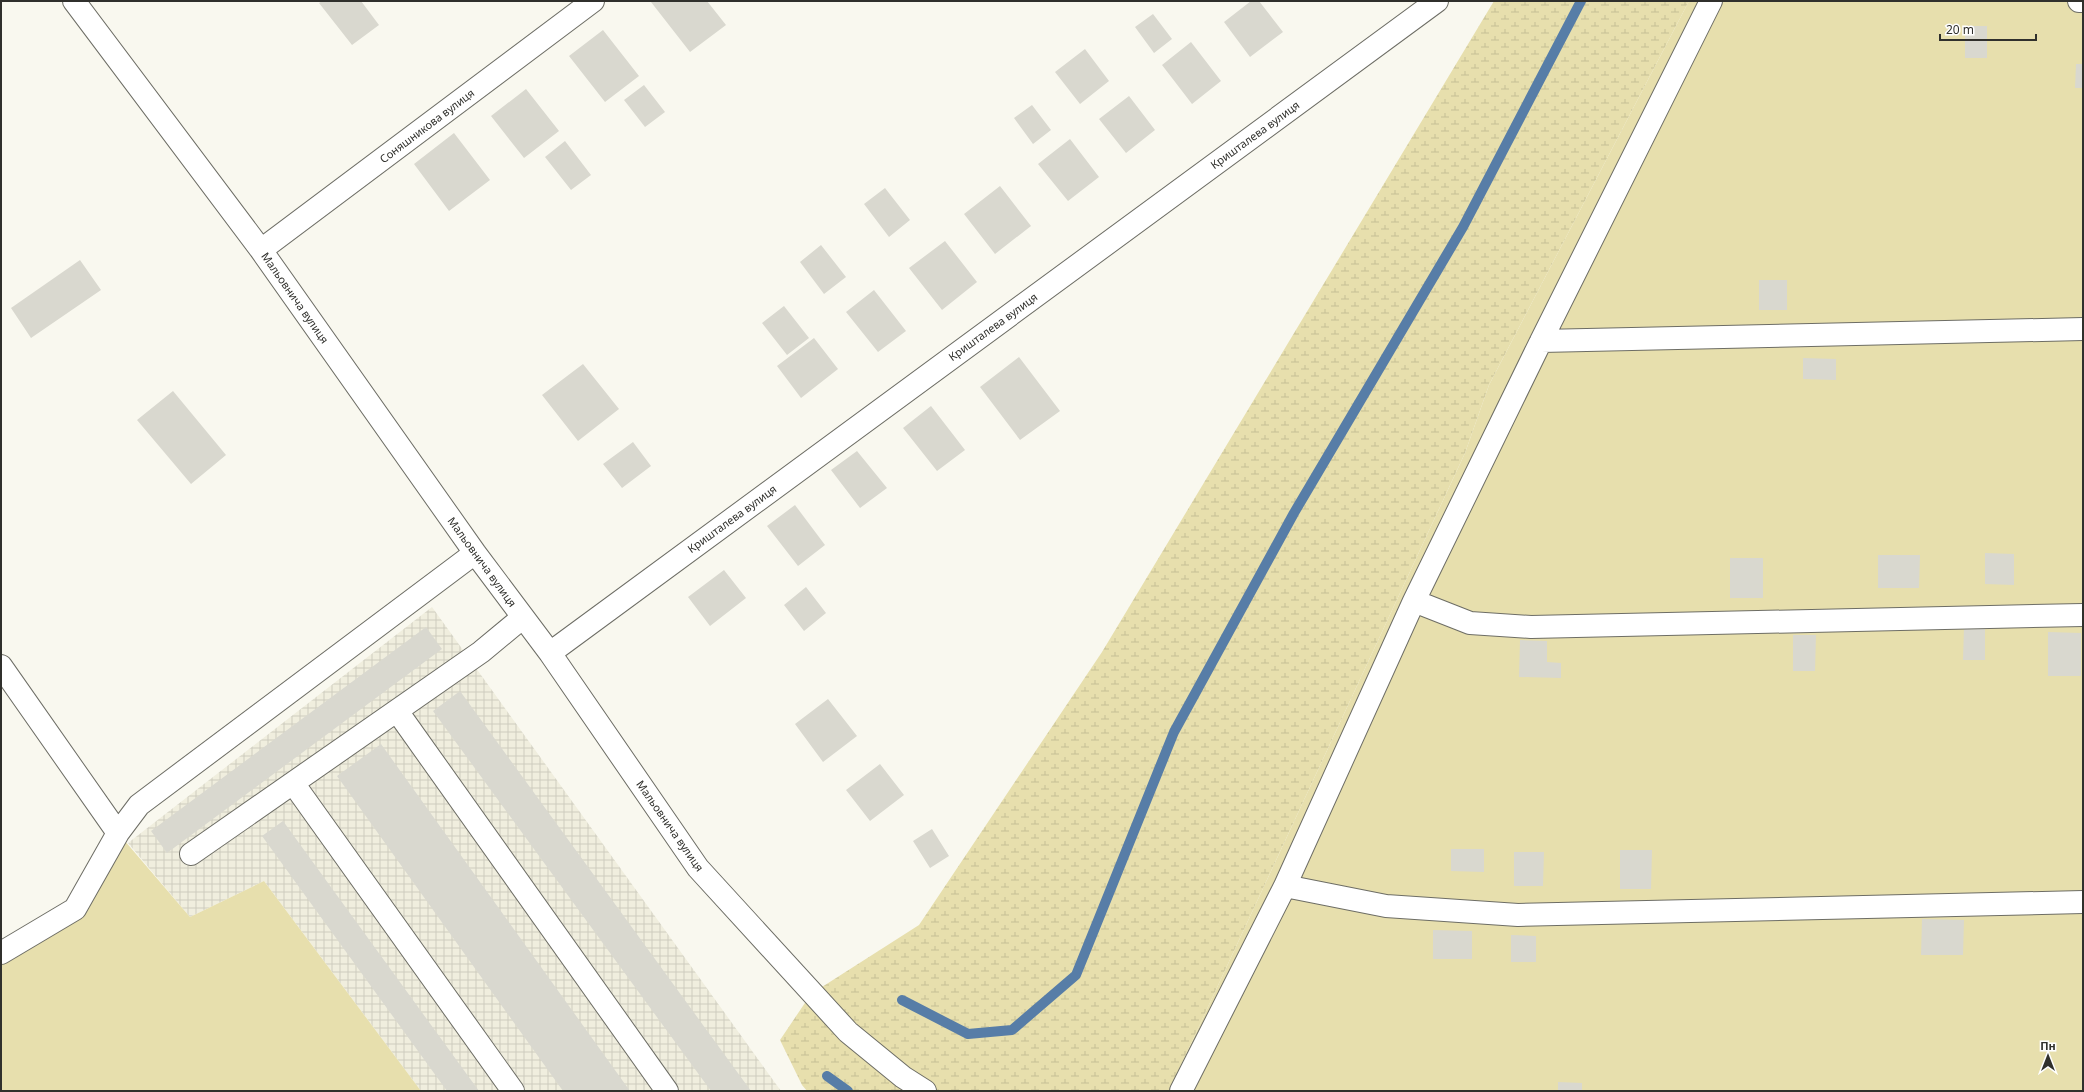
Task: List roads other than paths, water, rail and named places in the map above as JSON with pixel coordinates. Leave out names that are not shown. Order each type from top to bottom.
[{"type":"street","name":"Мальовнича вулиця","points":[[74,1],[261,250],[475,553],[522,618],[550,653],[698,868],[848,1032],[903,1077],[925,1091]]},
{"type":"street","name":"Соняшникова вулиця","points":[[261,250],[593,1]]},
{"type":"street","name":"Кришталева вулиця","points":[[550,653],[1437,1]]},
{"type":"street","points":[[1182,1091],[1285,886],[1414,601],[1541,341],[1711,1]]},
{"type":"street","points":[[1541,341],[2083,329]]},
{"type":"street","points":[[1,953],[75,909],[118,833],[140,805],[475,553]]},
{"type":"street","points":[[1414,601],[1470,622],[1531,627],[2083,615]]},
{"type":"street","points":[[191,854],[481,652],[522,618]]},
{"type":"street","points":[[1,666],[118,833]]},
{"type":"street","points":[[397,711],[667,1091]]},
{"type":"street","points":[[293,783],[513,1091]]},
{"type":"street","points":[[1285,886],[1386,906],[1518,915],[2083,902]]},
{"type":"waterway","points":[[902,1000],[968,1034],[1012,1030],[1076,975],[1174,732],[1294,513],[1463,227],[1581,1]]},
{"type":"waterway","points":[[827,1076],[848,1091]]}]
